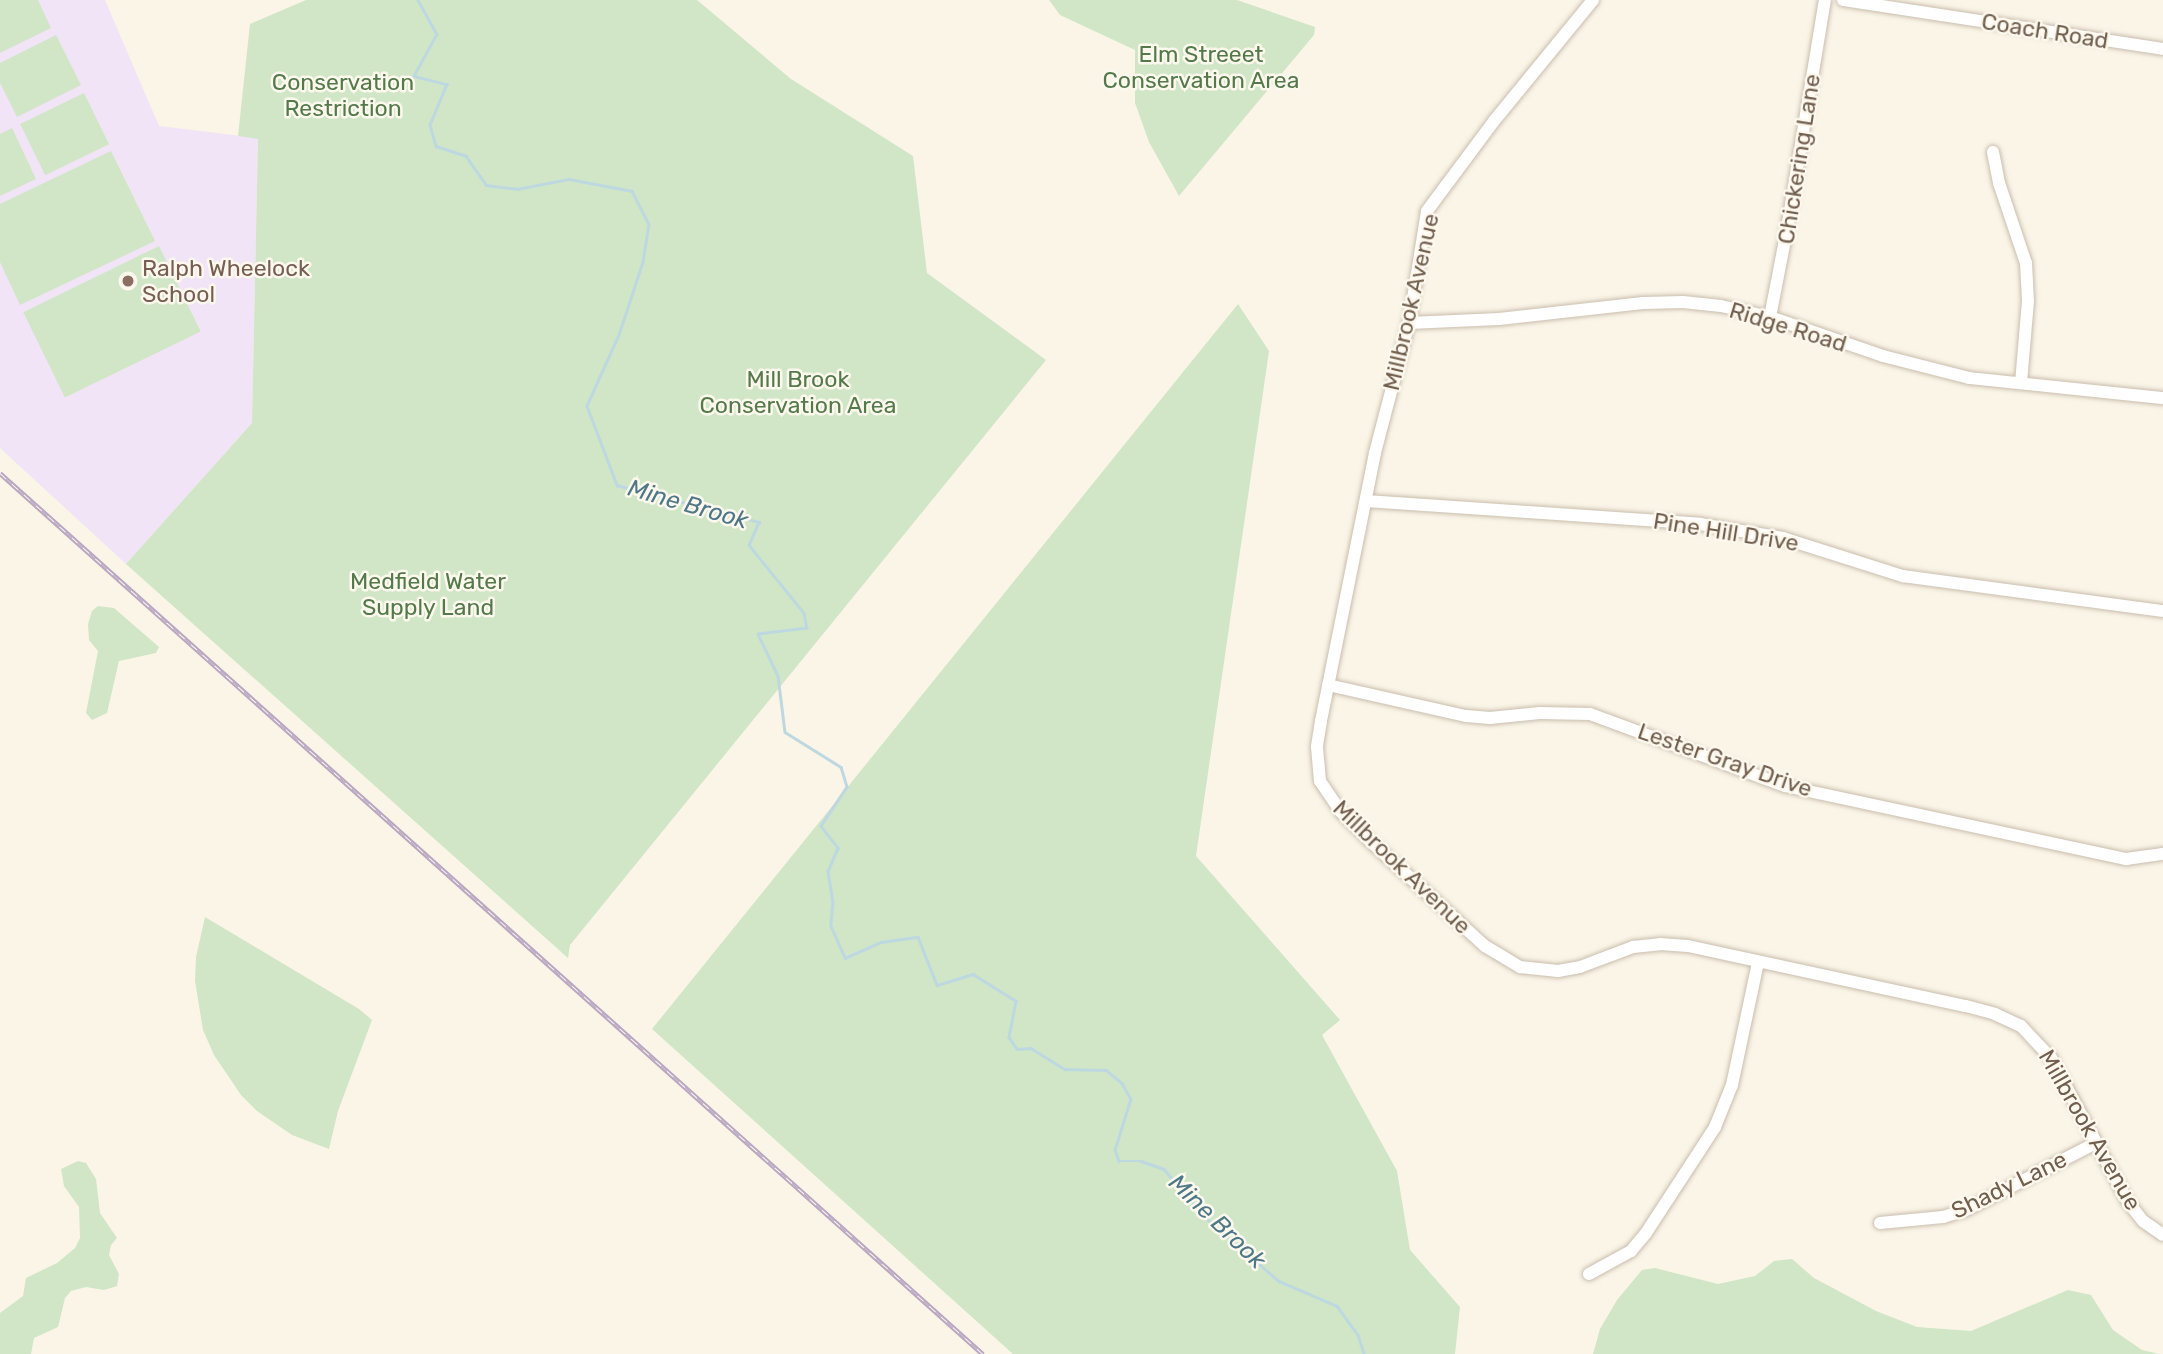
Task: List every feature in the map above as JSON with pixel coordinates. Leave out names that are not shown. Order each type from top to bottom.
[{"type":"street","name":"Millbrook Avenue","points":[[1593,0],[1494,121],[1427,211],[1409,323],[1367,501],[1328,685],[1317,747],[1320,781],[1328,796],[1371,842],[1502,958],[1520,967],[1558,971],[1580,967],[1633,947],[1660,944],[1688,946],[1966,1006],[1995,1014],[2021,1026],[2051,1058],[2094,1144],[2128,1202],[2143,1221],[2163,1236]]},
{"type":"street","name":"Chickering Lane","points":[[1770,317],[1825,0]]},
{"type":"street","name":"Coach Road","points":[[1843,0],[2163,49]]},
{"type":"street","points":[[1993,152],[1999,184],[2026,263],[2028,301],[2021,383]]},
{"type":"street","name":"Ridge Road","points":[[1409,323],[1499,319],[1670,302],[1721,306],[1770,317],[1883,356],[1969,378],[2163,398]]},
{"type":"street","name":"Pine Hill Drive","points":[[1367,501],[1700,524],[1783,538],[1903,576],[2163,611]]},
{"type":"street","name":"Lester Gray Drive","points":[[1328,685],[1466,716],[1490,718],[1540,713],[1590,714],[1785,786],[2126,859],[2163,854]]},
{"type":"street","points":[[1590,1274],[1618,1260],[1639,1242],[1715,1127],[1732,1085],[1758,963]]},
{"type":"street","name":"Shady Lane","points":[[1880,1223],[1943,1217],[1966,1210],[2094,1144]]},
{"type":"shaded area","name":"Ralph Wheelock School","points":[[0,0],[105,0],[159,126],[258,138],[252,423],[126,564],[0,448]]},
{"type":"green space","points":[[0,0],[38,0],[51,28],[0,53]]},
{"type":"green space","points":[[306,0],[697,0],[791,79],[913,156],[927,273],[1046,360],[570,945],[568,958],[126,564],[252,423],[258,139],[238,136],[250,24]]},
{"type":"green space","name":"Elm Streeet Conservation Area","points":[[1049,0],[1237,0],[1315,27],[1314,35],[1179,196],[1149,142],[1135,103],[1135,50],[1060,15]]},
{"type":"green space","points":[[56,35],[81,85],[17,117],[0,83],[0,63]]},
{"type":"green space","points":[[84,93],[109,144],[45,175],[20,124]]},
{"type":"green space","points":[[12,128],[36,179],[0,196],[0,134]]},
{"type":"green space","points":[[111,151],[155,241],[20,305],[0,262],[0,204]]},
{"type":"green space","points":[[159,246],[201,331],[65,398],[23,312]]},
{"type":"green space","points":[[1238,304],[1269,351],[1196,856],[1340,1020],[1322,1035],[1397,1171],[1410,1250],[1460,1307],[1455,1354],[1013,1354],[652,1029]]},
{"type":"green space","points":[[98,606],[114,608],[159,647],[156,653],[119,661],[107,713],[92,720],[86,713],[98,651],[89,640],[88,624],[92,611]]},
{"type":"green space","points":[[205,917],[359,1009],[372,1020],[338,1111],[329,1149],[292,1135],[257,1111],[241,1095],[214,1055],[203,1030],[195,981],[196,957]]},
{"type":"green space","points":[[78,1161],[86,1163],[96,1179],[100,1213],[117,1238],[111,1245],[109,1255],[119,1274],[117,1286],[104,1290],[86,1287],[71,1291],[65,1298],[58,1327],[34,1338],[31,1354],[0,1354],[0,1313],[23,1296],[26,1278],[57,1263],[75,1248],[80,1238],[79,1207],[64,1186],[61,1169]]},
{"type":"green space","points":[[1792,1259],[1814,1278],[1876,1311],[1917,1327],[1971,1331],[2068,1290],[2091,1295],[2113,1330],[2142,1350],[2159,1354],[1593,1354],[1600,1329],[1617,1300],[1642,1270],[1655,1268],[1718,1284],[1755,1276],[1774,1261]]},
{"type":"waterway","name":"Mine Brook","points":[[418,0],[437,34],[414,76],[447,84],[430,125],[436,146],[466,156],[486,185],[517,189],[569,179],[632,191],[649,224],[643,262],[619,335],[587,406],[617,485],[759,522],[749,545],[804,613],[807,628],[758,634],[778,676],[785,732],[841,767],[847,787],[821,826],[838,848],[828,871],[833,901],[831,926],[845,958],[881,942],[918,937],[937,985],[973,974],[1016,1001],[1009,1037],[1017,1049],[1031,1048],[1065,1069],[1106,1070],[1122,1083],[1131,1099],[1115,1150],[1119,1161],[1141,1161],[1164,1169],[1205,1217],[1279,1281],[1337,1306],[1358,1335],[1364,1354]]},
{"type":"railway","points":[[0,473],[983,1354]]},
{"type":"place","name":"Ralph Wheelock School","points":[[128,281]]},
{"type":"park label","name":"Conservation Restriction","points":[[343,95]]},
{"type":"park label","name":"Mill Brook Conservation Area","points":[[798,392]]},
{"type":"park label","name":"Medfield Water Supply Land","points":[[428,594]]}]
